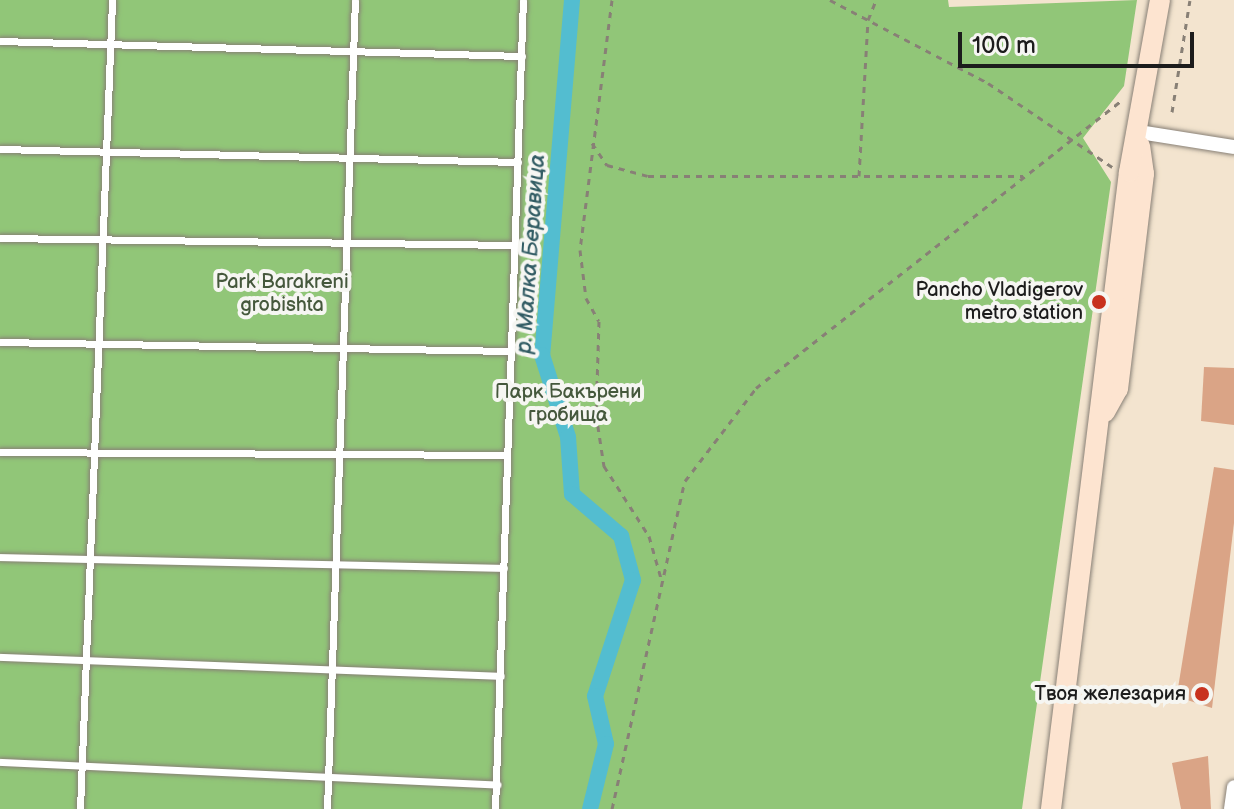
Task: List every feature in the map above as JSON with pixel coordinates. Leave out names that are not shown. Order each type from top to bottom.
[{"type":"street","points":[[1051,809],[1105,412],[1100,390],[1160,0]]},
{"type":"street","points":[[1139,132],[1234,147]]},
{"type":"street","points":[[1231,809],[1234,787]]},
{"type":"lane","points":[[80,809],[112,0]]},
{"type":"lane","points":[[327,809],[355,0]]},
{"type":"lane","points":[[495,809],[523,0]]},
{"type":"lane","points":[[0,41],[522,56]]},
{"type":"lane","points":[[0,149],[518,162]]},
{"type":"lane","points":[[0,238],[513,245]]},
{"type":"lane","points":[[0,342],[510,351]]},
{"type":"lane","points":[[0,452],[506,455]]},
{"type":"lane","points":[[0,557],[89,562],[504,568]]},
{"type":"lane","points":[[0,657],[501,676]]},
{"type":"lane","points":[[0,762],[329,772],[497,785]]},
{"type":"path","points":[[612,0],[580,250],[586,298],[599,321],[598,427],[604,466],[649,536],[662,582]]},
{"type":"path","points":[[830,0],[988,83],[1070,141],[1119,171]]},
{"type":"path","points":[[859,176],[868,20],[876,0]]},
{"type":"path","points":[[1172,112],[1190,0]]},
{"type":"path","points":[[612,809],[685,481],[756,388],[1131,93]]},
{"type":"path","points":[[592,143],[607,165],[648,176],[1026,176]]},
{"type":"green space","name":"Парк Бакърени гробища","points":[[0,0],[948,0],[949,7],[1137,0],[1124,86],[1083,138],[1111,182],[1022,809],[0,809]]},
{"type":"building","points":[[1204,367],[1234,368],[1234,425],[1201,421]]},
{"type":"building","points":[[1214,467],[1234,470],[1234,523],[1212,708],[1181,698],[1178,688]]},
{"type":"building","points":[[1208,756],[1211,809],[1181,809],[1172,763]]},
{"type":"waterway","name":"р. Малка Беравица","points":[[572,0],[542,355],[568,437],[572,494],[621,536],[633,580],[595,696],[606,744],[590,809]]},
{"type":"place","name":"Pancho Vladigerov metro station","points":[[1099,302]]},
{"type":"place","name":"Твоя железария","points":[[1202,694]]},
{"type":"park label","name":"Park Barakreni grobishta","points":[[282,294]]}]
